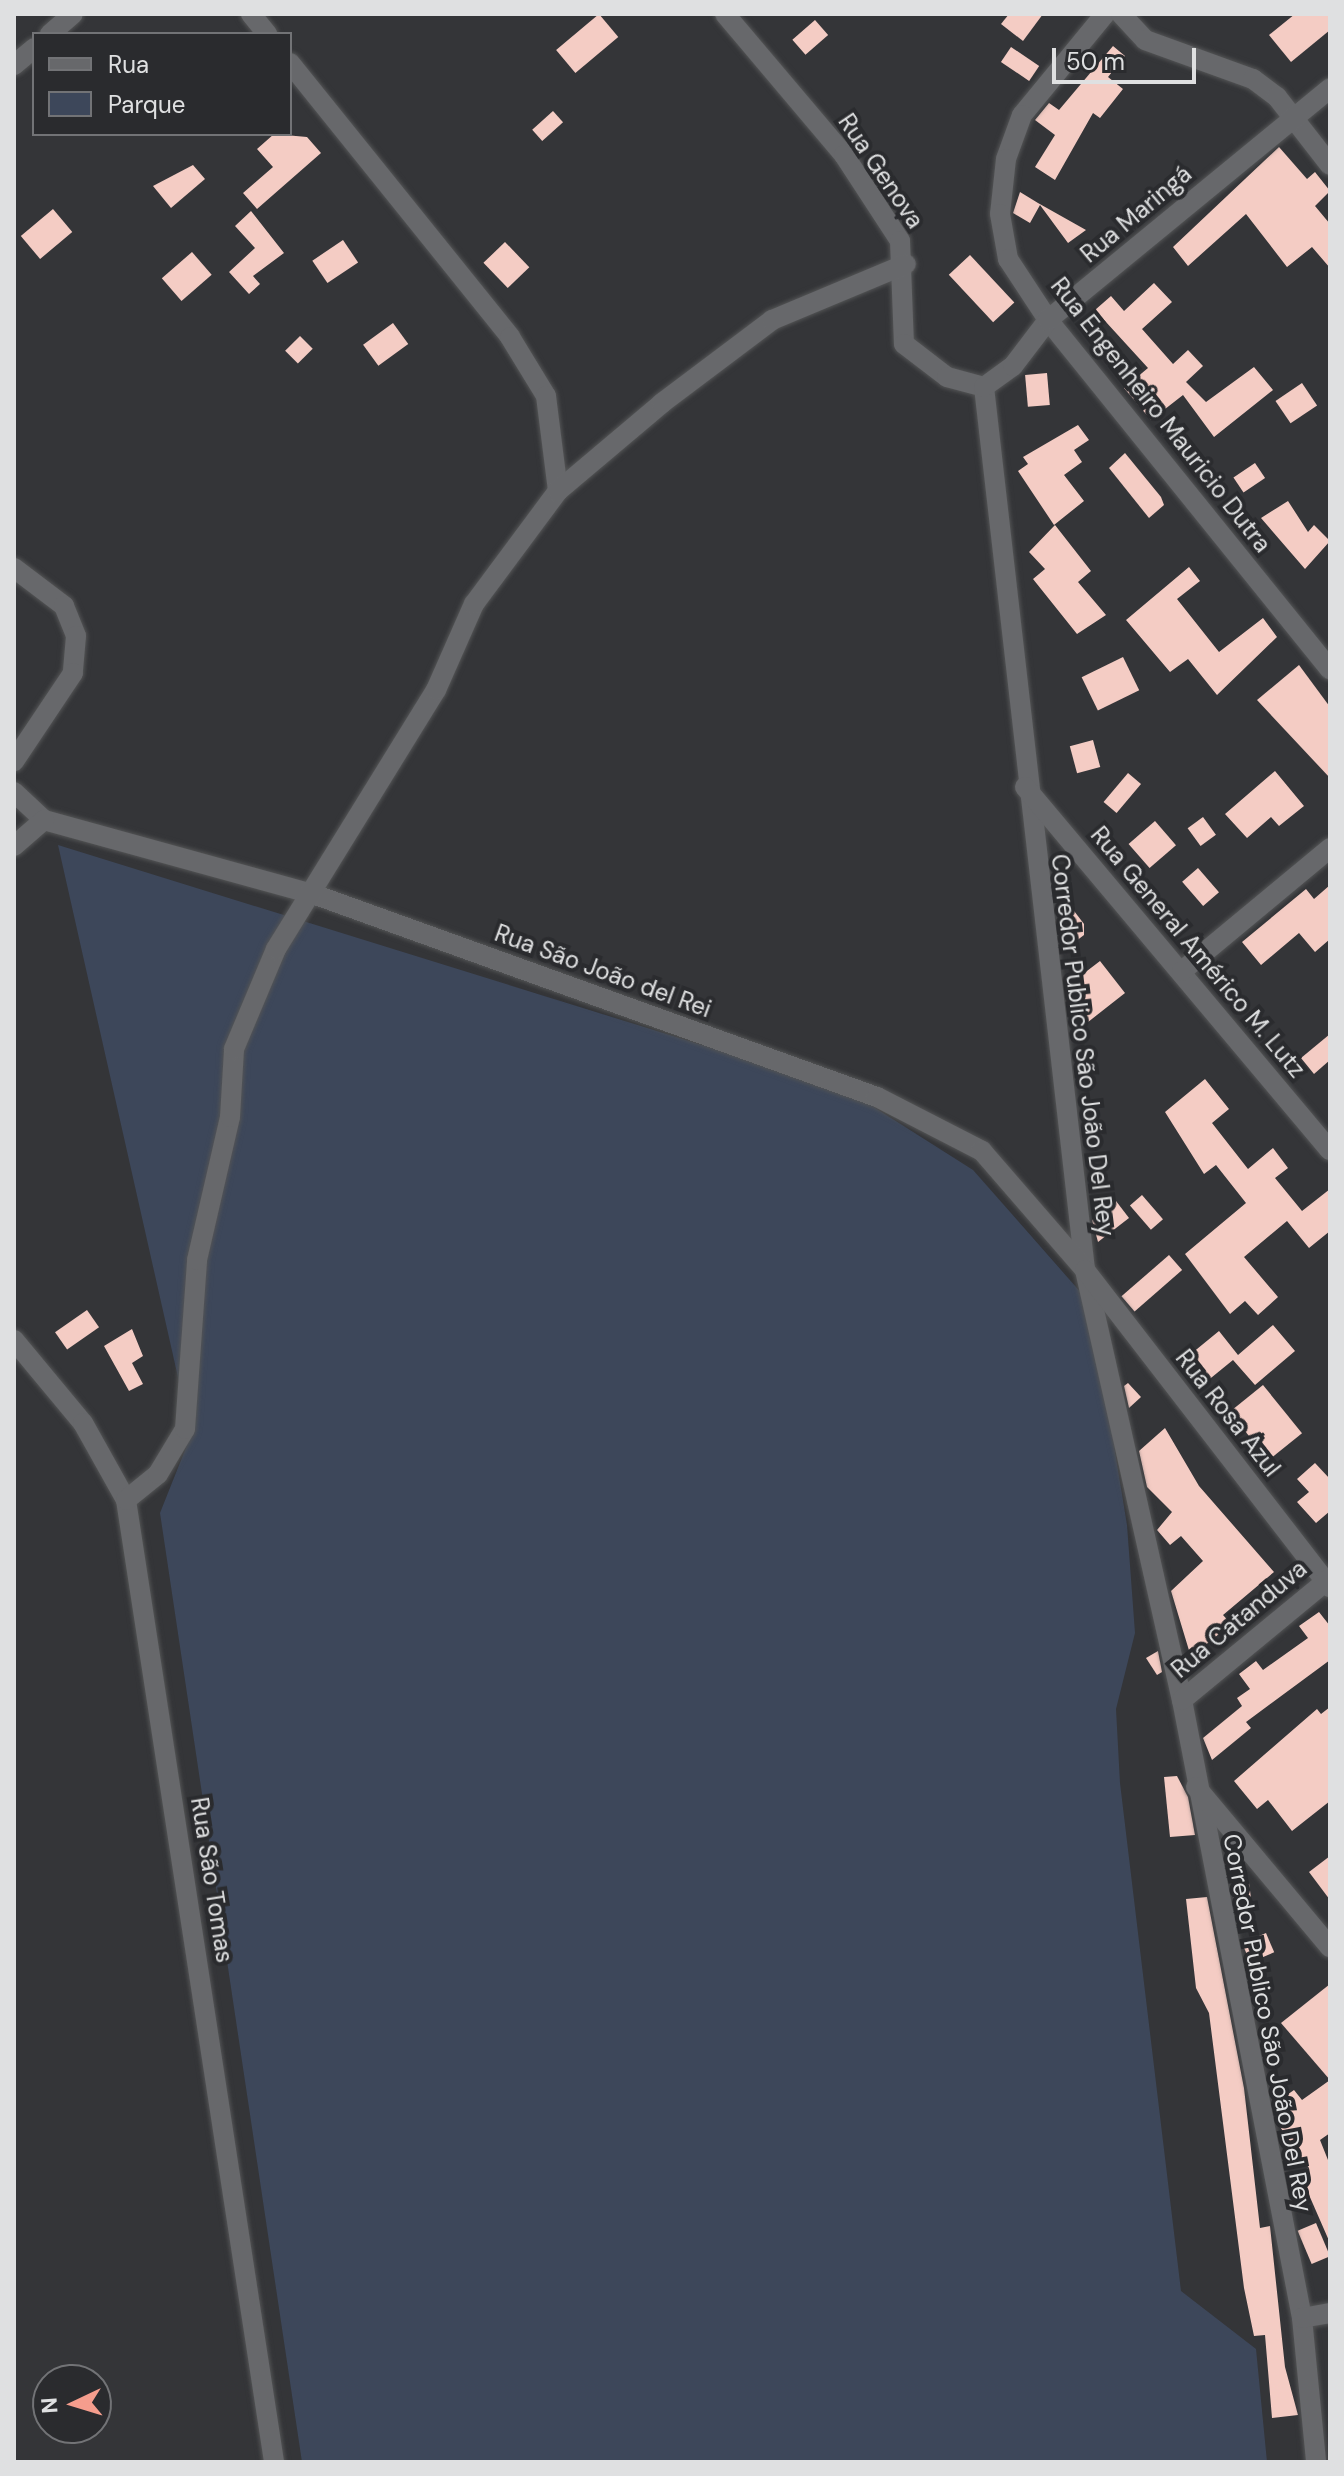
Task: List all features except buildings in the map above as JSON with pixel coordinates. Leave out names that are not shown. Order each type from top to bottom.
[{"type":"street","points":[[52,32],[73,14]]},
{"type":"street","points":[[251,14],[265,32]]},
{"type":"street","name":"Rua Genova","points":[[725,14],[844,155],[900,241],[906,264],[898,324],[904,344],[947,377],[984,387]]},
{"type":"street","name":"Rua Engenheiro Mauricio Dutra","points":[[1105,14],[1022,115],[1006,159],[1000,214],[1008,259],[1048,320],[1330,669]]},
{"type":"street","points":[[1121,14],[1145,40],[1253,79],[1291,117],[1330,165]]},
{"type":"street","points":[[14,65],[32,50]]},
{"type":"street","points":[[292,65],[510,337],[546,396],[558,491]]},
{"type":"street","name":"Rua Maringá","points":[[984,387],[1013,366],[1048,320],[1330,88]]},
{"type":"street","points":[[126,1500],[158,1474],[185,1429],[197,1260],[230,1117],[234,1049],[276,949],[313,894],[436,690],[474,604],[558,491],[772,320],[906,264]]},
{"type":"street","name":"Corredor Publico São João Del Rey","points":[[984,387],[1025,787],[1085,1270],[1182,1700],[1193,1784],[1302,2318],[1316,2462]]},
{"type":"street","points":[[14,568],[64,606],[76,636],[73,673],[14,761]]},
{"type":"street","name":"Rua General Américo M. Lutz","points":[[1025,787],[1330,1150]]},
{"type":"street","points":[[14,792],[44,820],[14,846]]},
{"type":"street","name":"Rua São João del Rei","points":[[44,820],[313,894],[877,1097],[982,1151],[1085,1270]]},
{"type":"street","points":[[1182,971],[1330,848]]},
{"type":"street","name":"Rua Rosa Azul","points":[[1085,1270],[1328,1582]]},
{"type":"street","name":"Rua São Tomas","points":[[14,1340],[83,1423],[126,1500],[274,2462]]},
{"type":"street","name":"Rua Catanduva","points":[[1182,1700],[1328,1582]]},
{"type":"street","points":[[1193,1784],[1330,1947]]},
{"type":"street","points":[[1302,2318],[1329,2310]]},
{"type":"green space","points":[[58,845],[847,1090],[973,1170],[1091,1304],[1127,1525],[1135,1633],[1116,1709],[1120,1783],[1181,2291],[1256,2349],[1267,2462],[302,2462],[160,1513],[191,1435]]}]
